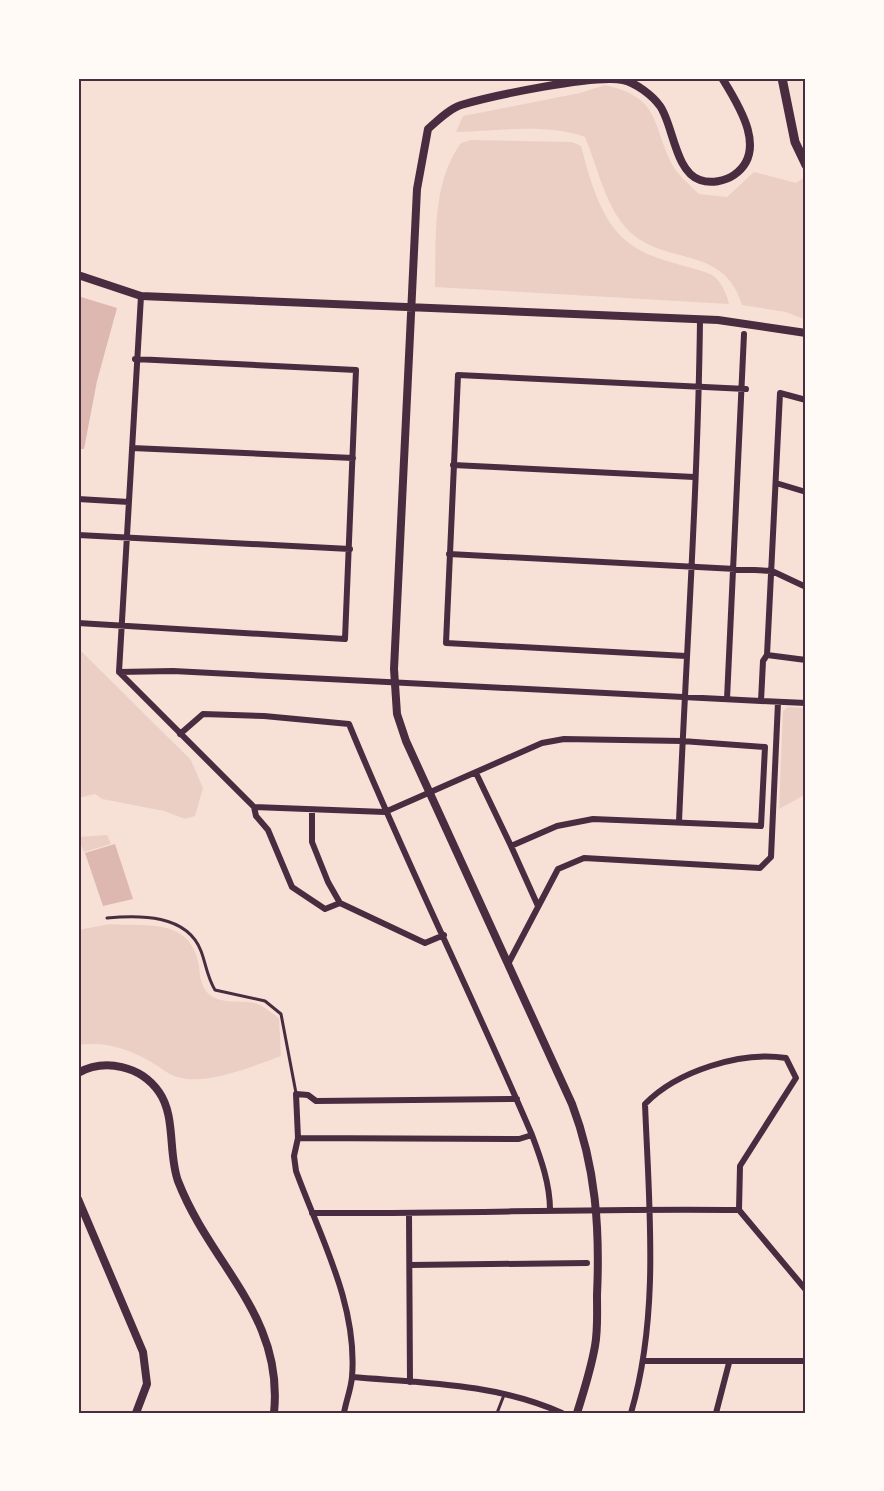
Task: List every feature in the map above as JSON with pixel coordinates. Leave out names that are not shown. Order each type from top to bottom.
[{"type":"main road","points":[[782,78],[795,142],[806,165]]},
{"type":"street","points":[[577,1413],[596,1344],[597,1208],[584,1136],[406,741],[397,714],[395,693],[417,189],[428,129],[459,105],[596,80],[623,80],[643,90],[660,106],[683,165],[691,175],[699,180],[728,179],[741,170],[749,157],[751,140],[741,114],[722,78]]},
{"type":"street","points":[[78,275],[141,296],[746,322],[806,333]]},
{"type":"street","points":[[141,296],[135,359],[119,672],[254,807],[256,816],[268,830],[292,887],[325,909],[340,903]]},
{"type":"street","points":[[679,822],[692,566],[700,320]]},
{"type":"street","points":[[727,699],[732,568],[744,389],[744,334]]},
{"type":"street","points":[[78,623],[345,639],[356,370],[135,359]]},
{"type":"street","points":[[686,656],[446,643],[458,375],[744,389]]},
{"type":"street","points":[[761,702],[763,661],[767,655],[772,571],[777,393],[806,400]]},
{"type":"street","points":[[132,448],[353,458]]},
{"type":"street","points":[[453,465],[694,477]]},
{"type":"street","points":[[776,483],[806,492]]},
{"type":"street","points":[[78,499],[129,502]]},
{"type":"street","points":[[78,535],[350,549]]},
{"type":"street","points":[[449,554],[772,571],[806,587]]},
{"type":"street","points":[[767,655],[806,660]]},
{"type":"street","points":[[119,672],[173,671],[806,703]]},
{"type":"street","points":[[508,964],[558,868],[584,858],[760,868],[771,857],[778,702]]},
{"type":"street","points":[[180,734],[203,714],[264,716],[349,724],[385,812],[444,935],[542,1159],[550,1197],[550,1210]]},
{"type":"street","points":[[254,807],[385,812],[542,743],[564,738],[682,741],[765,747],[761,826],[575,821],[511,846]]},
{"type":"street","points":[[476,773],[538,906]]},
{"type":"street","points":[[312,811],[312,842],[328,882],[340,903],[425,944],[444,935]]},
{"type":"street","points":[[631,1413],[644,1361],[650,1208],[645,1104],[658,1090],[695,1071],[765,1055],[786,1058],[796,1078],[751,1153],[740,1166],[739,1210],[806,1290]]},
{"type":"street","points":[[78,1073],[105,1065],[127,1068],[146,1078],[160,1093],[167,1111],[177,1178],[188,1204],[240,1289],[267,1340],[275,1371],[274,1413]]},
{"type":"street","points":[[344,1413],[352,1377],[350,1328],[340,1288],[295,1164],[294,1156],[298,1138],[296,1094],[308,1095],[316,1101],[517,1099]]},
{"type":"street","points":[[298,1138],[519,1139],[532,1135]]},
{"type":"street","points":[[78,1199],[143,1352],[147,1384],[136,1413]]},
{"type":"street","points":[[312,1213],[409,1214],[597,1208],[739,1210]]},
{"type":"street","points":[[409,1214],[410,1382]]},
{"type":"street","points":[[410,1265],[587,1263]]},
{"type":"street","points":[[644,1361],[729,1363],[806,1361]]},
{"type":"street","points":[[716,1413],[729,1363]]},
{"type":"street","points":[[352,1377],[469,1386],[505,1392],[562,1413]]},
{"type":"lane","points":[[107,918],[146,917],[176,924],[191,934],[201,949],[209,980],[215,990],[265,1000],[281,1014],[296,1094]]},
{"type":"lane","points":[[497,1413],[505,1392]]},
{"type":"shaded area","points":[[605,85],[623,90],[646,105],[657,125],[673,166],[699,194],[727,197],[754,172],[796,183],[806,176],[806,320],[786,312],[742,305],[734,286],[722,273],[694,259],[661,250],[631,233],[622,224],[609,201],[585,137],[555,130],[538,129],[456,132],[463,116],[580,93]]},
{"type":"shaded area","points":[[471,140],[572,142],[581,146],[603,211],[619,234],[648,254],[714,276],[727,296],[729,304],[435,287],[436,231],[440,193],[452,158],[461,143]]},
{"type":"shaded area","points":[[78,296],[117,308],[97,381],[84,449],[78,449]]},
{"type":"shaded area","points":[[78,648],[191,760],[203,788],[195,816],[185,819],[164,811],[102,799],[95,794],[78,798]]},
{"type":"shaded area","points":[[788,707],[806,708],[806,794],[779,809],[783,711]]},
{"type":"shaded area","points":[[107,835],[111,844],[84,852],[78,837]]},
{"type":"shaded area","points":[[115,844],[133,899],[103,906],[85,853]]},
{"type":"shaded area","points":[[110,924],[165,928],[187,939],[194,950],[203,986],[210,995],[222,1000],[254,1003],[279,1018],[281,1056],[229,1074],[189,1079],[174,1076],[126,1050],[108,1045],[78,1045],[78,930]]}]
